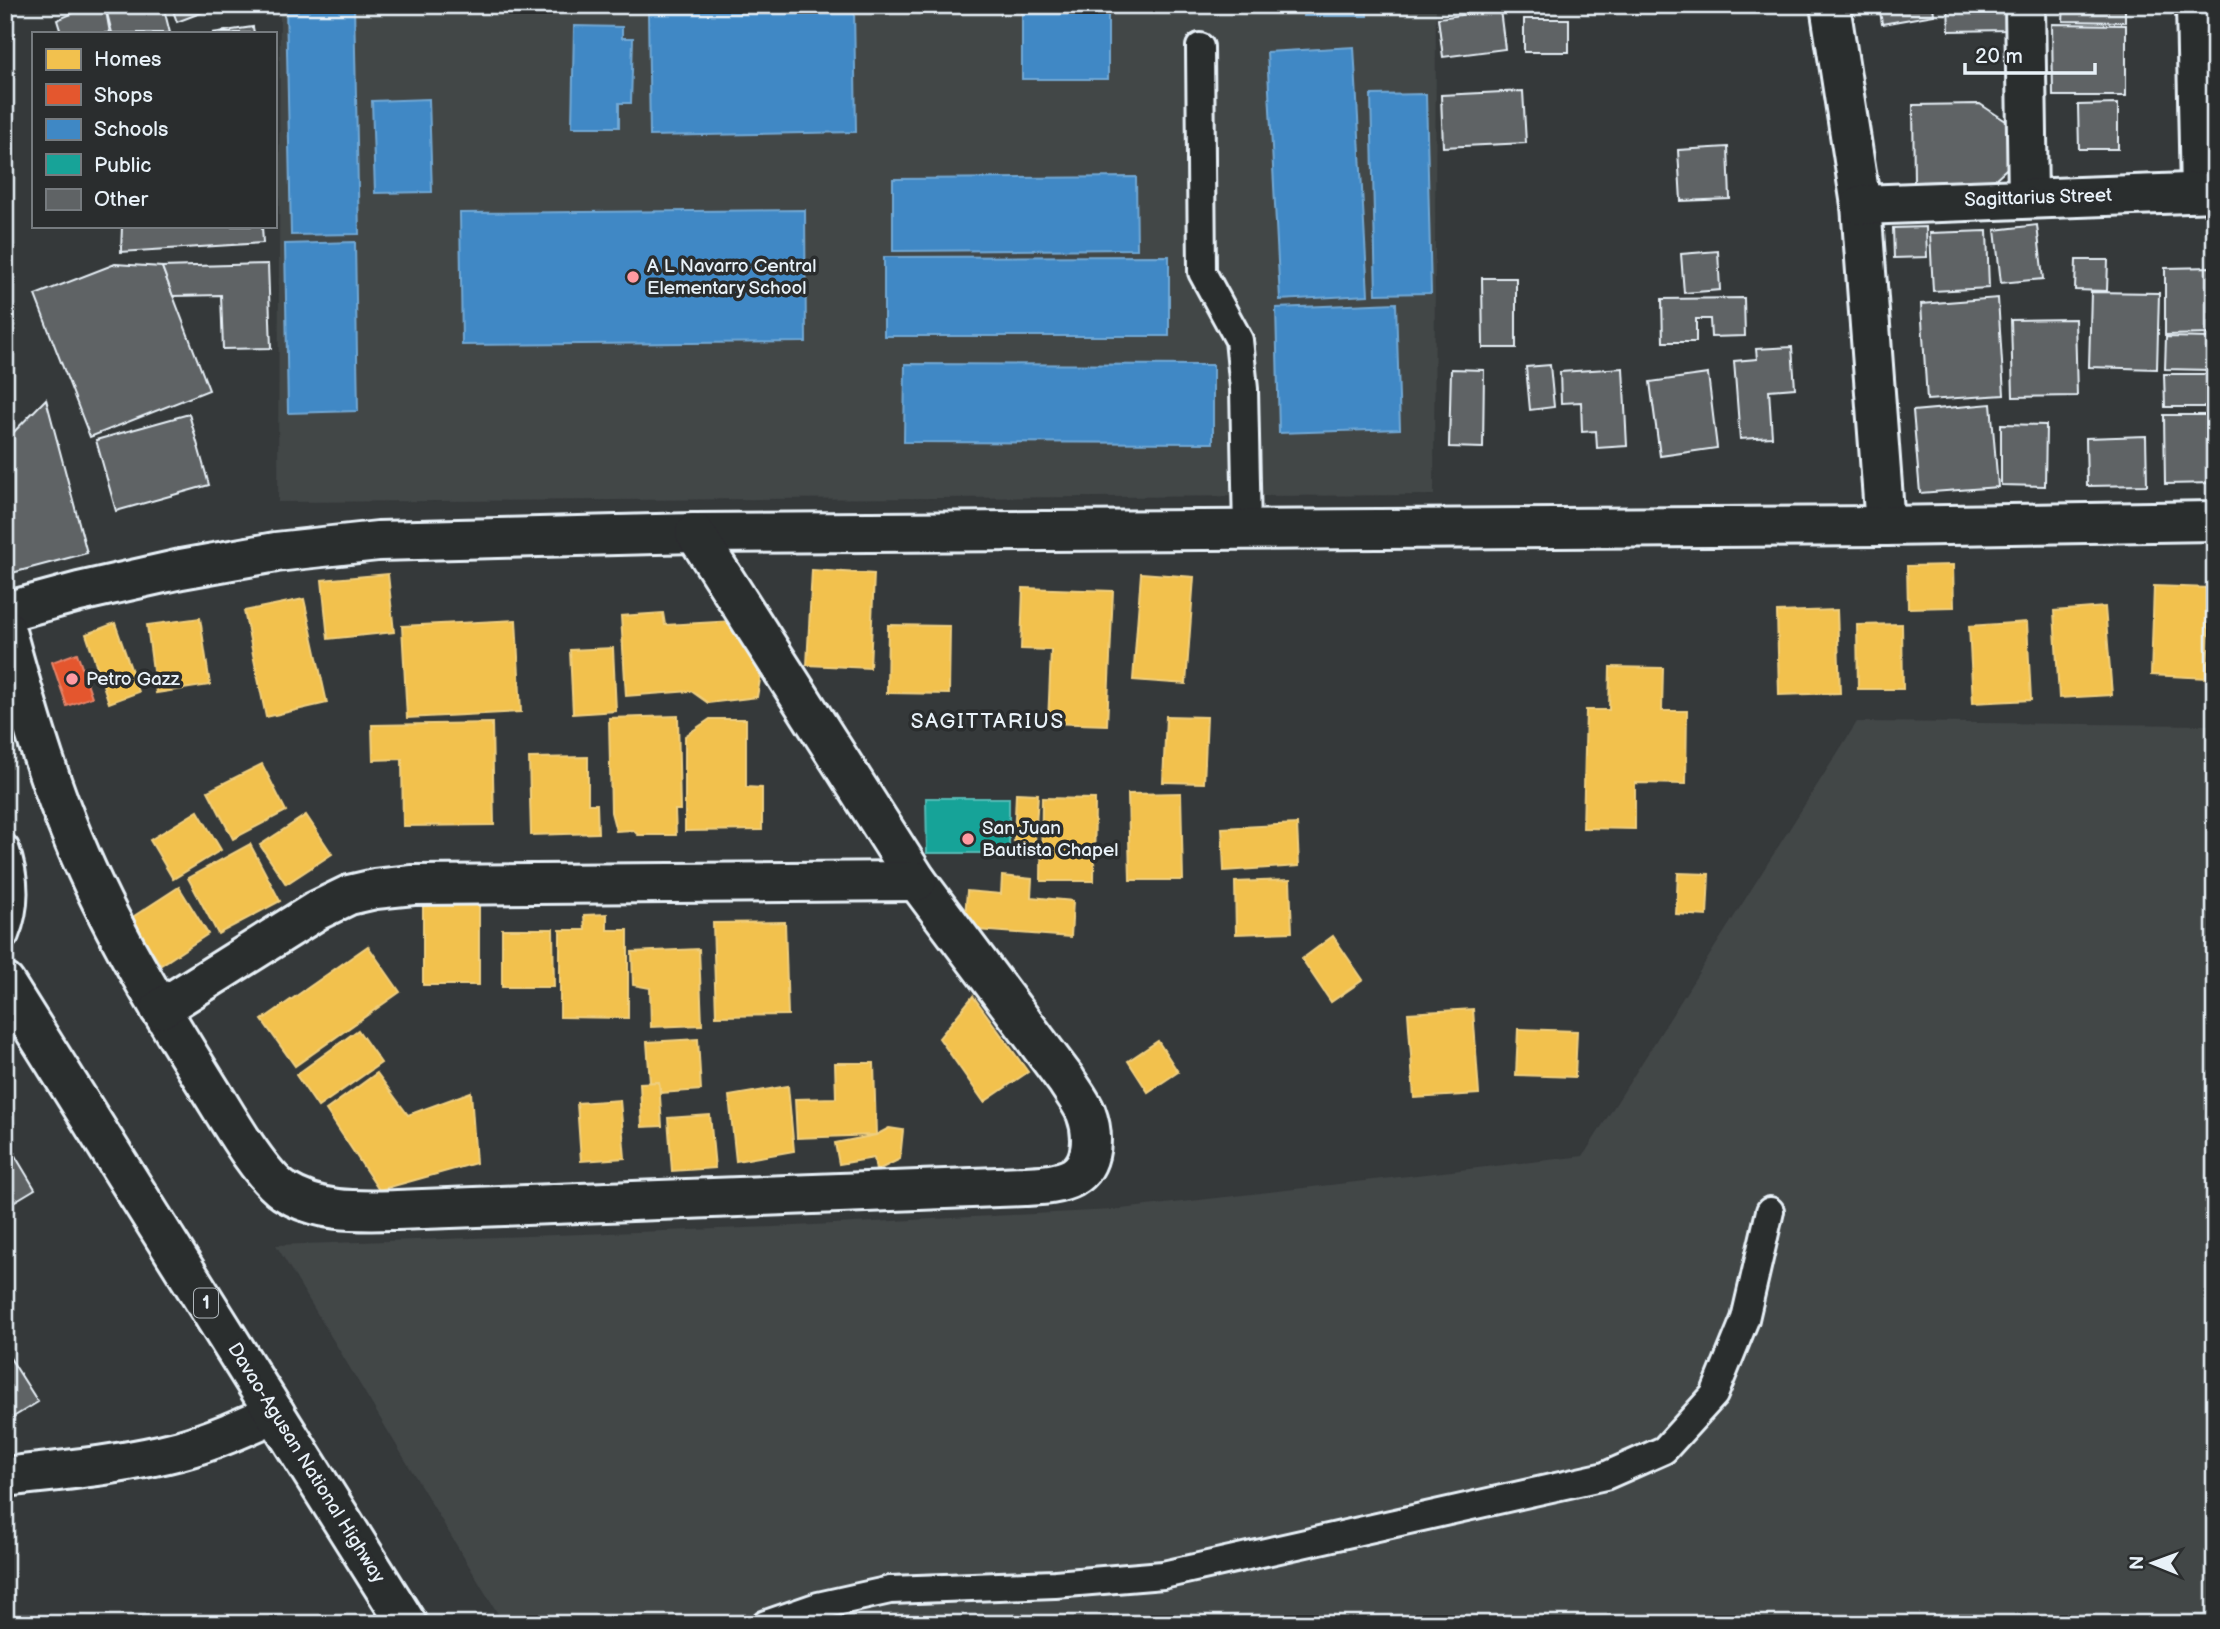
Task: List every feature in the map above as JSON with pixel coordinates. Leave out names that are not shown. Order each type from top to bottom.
[{"type":"main road","points":[[1830,5],[1861,205],[1885,526]]},
{"type":"main road","points":[[2025,5],[2028,198]]},
{"type":"main road","points":[[2196,5],[2207,192]]},
{"type":"main road","name":"Sagittarius Street","points":[[1861,205],[2207,192]]},
{"type":"main road","points":[[5,612],[155,575],[276,552],[378,541],[695,533],[1885,526],[2215,521]]},
{"type":"main road","points":[[5,628],[51,783],[74,842],[108,916],[160,1009],[233,1128],[281,1189],[302,1201],[333,1210],[397,1210],[1010,1187],[1054,1184],[1074,1177],[1087,1164],[1091,1139],[1086,1113],[1066,1080],[917,881],[695,533]]},
{"type":"main road","points":[[160,1009],[316,911],[349,895],[375,890],[413,885],[917,881]]},
{"type":"main road","name":"Davao-Agusan National Highway","points":[[5,983],[407,1624]]},
{"type":"main road","points":[[5,1477],[123,1462],[180,1449],[229,1434],[275,1413]]},
{"type":"lane","points":[[1200,47],[1202,272],[1239,340],[1244,389],[1247,530]]},
{"type":"lane","points":[[5,848],[14,883],[14,910],[5,935]]},
{"type":"lane","points":[[766,1624],[818,1606],[890,1590],[1055,1584],[1163,1575],[1605,1476],[1664,1450],[1714,1395],[1745,1319],[1770,1210]]},
{"type":"shaded area","points":[[280,5],[1436,5],[1434,495],[278,502]]},
{"type":"shaded area","points":[[1857,722],[2215,725],[2215,1624],[504,1624],[276,1245],[774,1227],[1112,1210],[1583,1156]]},
{"type":"building: Homes","points":[[1953,565],[1954,607],[1908,608],[1907,566]]},
{"type":"building: Homes","points":[[812,570],[874,574],[870,668],[807,665]]},
{"type":"building: Homes","points":[[1141,573],[1194,577],[1186,684],[1133,680]]},
{"type":"building: Homes","points":[[388,574],[394,632],[328,639],[322,580]]},
{"type":"building: Homes","points":[[2154,586],[2210,588],[2207,678],[2151,675]]},
{"type":"building: Homes","points":[[1023,588],[1113,591],[1107,725],[1048,723],[1051,650],[1021,649]]},
{"type":"building: Homes","points":[[304,599],[327,703],[266,717],[244,611]]},
{"type":"building: Homes","points":[[2105,607],[2112,695],[2059,698],[2054,611]]},
{"type":"building: Homes","points":[[1837,610],[1840,693],[1779,695],[1777,612]]},
{"type":"building: Homes","points":[[663,613],[665,625],[734,621],[763,662],[757,697],[708,703],[691,691],[626,696],[621,616]]},
{"type":"building: Homes","points":[[200,618],[210,685],[156,693],[147,625]]},
{"type":"building: Homes","points":[[516,620],[521,712],[407,718],[402,626]]},
{"type":"building: Homes","points":[[2027,622],[2031,700],[1973,703],[1969,626]]},
{"type":"building: Homes","points":[[115,623],[139,692],[109,703],[86,634]]},
{"type":"building: Homes","points":[[1902,624],[1903,689],[1858,689],[1857,625]]},
{"type":"building: Homes","points":[[888,625],[950,626],[949,694],[887,693]]},
{"type":"building: Homes","points":[[613,648],[616,711],[573,714],[570,650]]},
{"type":"building: Homes","points":[[1610,667],[1663,668],[1662,711],[1687,711],[1686,784],[1635,783],[1635,829],[1583,828],[1586,710],[1609,710]]},
{"type":"building: Homes","points":[[678,716],[680,810],[675,810],[676,835],[638,835],[633,830],[616,831],[611,812],[609,718]]},
{"type":"building: Homes","points":[[1166,716],[1207,717],[1204,783],[1163,782]]},
{"type":"building: Homes","points":[[710,719],[746,719],[746,787],[762,788],[762,830],[685,831],[685,736]]},
{"type":"building: Homes","points":[[492,723],[494,825],[403,826],[402,759],[373,760],[372,725]]},
{"type":"building: Homes","points":[[588,757],[588,804],[597,804],[598,833],[531,835],[529,758]]},
{"type":"building: Homes","points":[[262,764],[286,811],[233,839],[208,791]]},
{"type":"building: Homes","points":[[1016,793],[1038,794],[1035,842],[1014,841]]},
{"type":"building: Homes","points":[[1181,793],[1183,880],[1130,880],[1128,794]]},
{"type":"building: Homes","points":[[1042,798],[1095,799],[1094,881],[1041,881]]},
{"type":"building: Homes","points":[[198,811],[221,850],[173,879],[150,840]]},
{"type":"building: Homes","points":[[306,815],[332,854],[286,884],[260,845]]},
{"type":"building: Homes","points":[[1297,824],[1299,866],[1224,871],[1222,828]]},
{"type":"building: Homes","points":[[250,844],[280,901],[218,934],[188,878]]},
{"type":"building: Homes","points":[[1678,873],[1709,874],[1707,916],[1676,914]]},
{"type":"building: Homes","points":[[1002,876],[1032,879],[1031,897],[1073,901],[1071,937],[964,929],[967,891],[1001,894]]},
{"type":"building: Homes","points":[[1290,880],[1292,932],[1236,934],[1235,882]]},
{"type":"building: Homes","points":[[179,887],[208,934],[161,965],[131,918]]},
{"type":"building: Homes","points":[[479,904],[479,985],[423,985],[423,905]]},
{"type":"building: Homes","points":[[607,914],[607,930],[628,930],[628,1018],[560,1017],[560,930],[585,930],[584,915]]},
{"type":"building: Homes","points":[[785,922],[788,1015],[716,1016],[713,923]]},
{"type":"building: Homes","points":[[502,929],[553,929],[554,987],[502,987]]},
{"type":"building: Homes","points":[[1333,936],[1363,980],[1331,1002],[1302,959]]},
{"type":"building: Homes","points":[[368,946],[400,992],[295,1066],[262,1020]]},
{"type":"building: Homes","points":[[699,949],[702,1025],[651,1027],[650,988],[633,985],[632,952]]},
{"type":"building: Homes","points":[[973,996],[1028,1072],[984,1102],[939,1038]]},
{"type":"building: Homes","points":[[1473,1009],[1479,1094],[1414,1098],[1408,1013]]},
{"type":"building: Homes","points":[[1518,1029],[1577,1031],[1575,1077],[1516,1075]]},
{"type":"building: Homes","points":[[358,1030],[381,1063],[318,1107],[296,1075]]},
{"type":"building: Homes","points":[[698,1039],[701,1090],[661,1093],[659,1082],[650,1083],[647,1042]]},
{"type":"building: Homes","points":[[1158,1041],[1178,1072],[1148,1092],[1128,1061]]},
{"type":"building: Homes","points":[[835,1063],[874,1063],[876,1135],[797,1138],[795,1099],[836,1098]]},
{"type":"building: Homes","points":[[377,1073],[408,1115],[471,1092],[476,1163],[379,1190],[326,1110]]},
{"type":"building: Homes","points":[[659,1082],[662,1126],[642,1127],[640,1083]]},
{"type":"building: Homes","points":[[788,1086],[794,1151],[736,1161],[729,1096]]},
{"type":"building: Homes","points":[[620,1100],[625,1158],[581,1161],[577,1103]]},
{"type":"building: Homes","points":[[710,1115],[715,1168],[672,1171],[668,1118]]},
{"type":"building: Homes","points":[[889,1128],[903,1130],[900,1159],[876,1171],[874,1158],[839,1164],[835,1143],[876,1135]]},
{"type":"building: Shops","name":"Petro Gazz","points":[[77,653],[92,697],[67,706],[52,662]]},
{"type":"building: Schools","points":[[286,5],[354,5],[359,234],[291,235]]},
{"type":"building: Schools","points":[[1022,5],[1108,5],[1108,79],[1022,79]]},
{"type":"building: Schools","points":[[1204,5],[1282,5],[1282,10],[1204,10]]},
{"type":"building: Schools","points":[[1304,5],[1367,5],[1367,16],[1304,16]]},
{"type":"building: Schools","points":[[854,8],[856,132],[650,136],[648,11]]},
{"type":"building: Schools","points":[[574,26],[622,27],[622,38],[633,38],[631,103],[619,103],[619,127],[572,127]]},
{"type":"building: Schools","points":[[1354,47],[1368,295],[1280,300],[1267,52]]},
{"type":"building: Schools","points":[[1426,94],[1431,293],[1376,294],[1371,95]]},
{"type":"building: Schools","points":[[429,99],[432,192],[375,193],[372,101]]},
{"type":"building: Schools","points":[[1136,177],[1137,249],[893,251],[893,179]]},
{"type":"building: Schools","name":"A L Navarro Central Elementary School","points":[[805,210],[806,342],[462,345],[460,213]]},
{"type":"building: Schools","points":[[355,242],[358,411],[288,413],[285,244]]},
{"type":"building: Schools","points":[[1169,256],[1169,336],[884,336],[884,257]]},
{"type":"building: Schools","points":[[1396,303],[1400,429],[1279,433],[1276,308]]},
{"type":"building: Schools","points":[[905,364],[1213,365],[1213,443],[904,442]]},
{"type":"building: Public","name":"San Juan Bautista Chapel","points":[[926,798],[1009,798],[1009,853],[927,853]]},
{"type":"building: Other","points":[[92,5],[105,5],[110,32],[61,32],[57,20]]},
{"type":"building: Other","points":[[105,5],[163,5],[170,32],[112,32]]},
{"type":"building: Other","points":[[171,5],[221,5],[177,22]]},
{"type":"building: Other","points":[[1879,5],[1933,5],[1934,15],[1882,24]]},
{"type":"building: Other","points":[[1948,5],[2008,5],[2009,30],[1949,31]]},
{"type":"building: Other","points":[[2064,5],[2125,5],[2125,22],[2063,21]]},
{"type":"building: Other","points":[[1500,10],[1505,49],[1443,57],[1438,18]]},
{"type":"building: Other","points":[[1524,19],[1569,19],[1569,52],[1524,52]]},
{"type":"building: Other","points":[[2052,24],[2126,25],[2126,96],[2053,96]]},
{"type":"building: Other","points":[[253,27],[254,32],[219,32]]},
{"type":"building: Other","points":[[1523,91],[1526,143],[1443,147],[1441,95]]},
{"type":"building: Other","points":[[1980,104],[2015,127],[2017,159],[1993,181],[1914,182],[1913,105]]},
{"type":"building: Other","points":[[2118,104],[2118,149],[2079,149],[2078,105]]},
{"type":"building: Other","points":[[1728,147],[1730,199],[1681,201],[1678,150]]},
{"type":"building: Other","points":[[2037,225],[2043,279],[2001,283],[1995,230]]},
{"type":"building: Other","points":[[1926,227],[1927,257],[1894,258],[1893,228]]},
{"type":"building: Other","points":[[122,228],[262,228],[263,243],[121,252]]},
{"type":"building: Other","points":[[1987,231],[1989,288],[1933,291],[1930,233]]},
{"type":"building: Other","points":[[1718,251],[1720,290],[1684,293],[1681,254]]},
{"type":"building: Other","points":[[2076,260],[2108,260],[2107,291],[2075,290]]},
{"type":"building: Other","points":[[115,264],[162,267],[209,390],[90,437],[35,295]]},
{"type":"building: Other","points":[[268,264],[271,348],[223,349],[221,295],[173,296],[162,267]]},
{"type":"building: Other","points":[[2213,267],[2213,334],[2165,335],[2165,268]]},
{"type":"building: Other","points":[[1482,278],[1516,278],[1516,348],[1483,348]]},
{"type":"building: Other","points":[[2091,292],[2159,293],[2157,369],[2089,367]]},
{"type":"building: Other","points":[[1744,298],[1745,336],[1711,337],[1710,319],[1696,319],[1696,342],[1663,342],[1662,299]]},
{"type":"building: Other","points":[[1998,298],[2004,395],[1927,400],[1921,304]]},
{"type":"building: Other","points":[[2075,319],[2077,396],[2013,397],[2011,320]]},
{"type":"building: Other","points":[[2166,337],[2212,338],[2212,370],[2165,369]]},
{"type":"building: Other","points":[[1792,347],[1795,388],[1769,390],[1772,437],[1740,439],[1734,361],[1757,359],[1756,349]]},
{"type":"building: Other","points":[[1550,365],[1554,407],[1530,410],[1526,367]]},
{"type":"building: Other","points":[[1623,368],[1627,446],[1597,448],[1596,431],[1582,432],[1581,402],[1561,403],[1560,372]]},
{"type":"building: Other","points":[[1451,369],[1484,370],[1483,448],[1449,447]]},
{"type":"building: Other","points":[[1708,374],[1717,448],[1660,456],[1650,382]]},
{"type":"building: Other","points":[[2164,374],[2214,374],[2214,407],[2165,407]]},
{"type":"building: Other","points":[[46,399],[87,553],[12,573],[5,548],[5,441]]},
{"type":"building: Other","points":[[1991,404],[1998,487],[1920,493],[1913,411]]},
{"type":"building: Other","points":[[189,414],[209,485],[116,511],[96,440]]},
{"type":"building: Other","points":[[2164,415],[2215,415],[2215,483],[2165,484]]},
{"type":"building: Other","points":[[2001,424],[2046,425],[2045,486],[2001,485]]},
{"type":"building: Other","points":[[2146,436],[2147,485],[2087,486],[2086,438]]},
{"type":"building: Other","points":[[14,1154],[35,1189],[5,1207],[5,1159]]},
{"type":"building: Other","points":[[5,1350],[38,1402],[5,1422]]},
{"type":"place","name":"A L Navarro Central Elementary School","points":[[633,277]]},
{"type":"place","name":"Petro Gazz","points":[[72,679]]},
{"type":"place","name":"San Juan Bautista Chapel","points":[[968,839]]},
{"type":"district","name":"SAGITTARIUS","points":[[988,721]]}]
